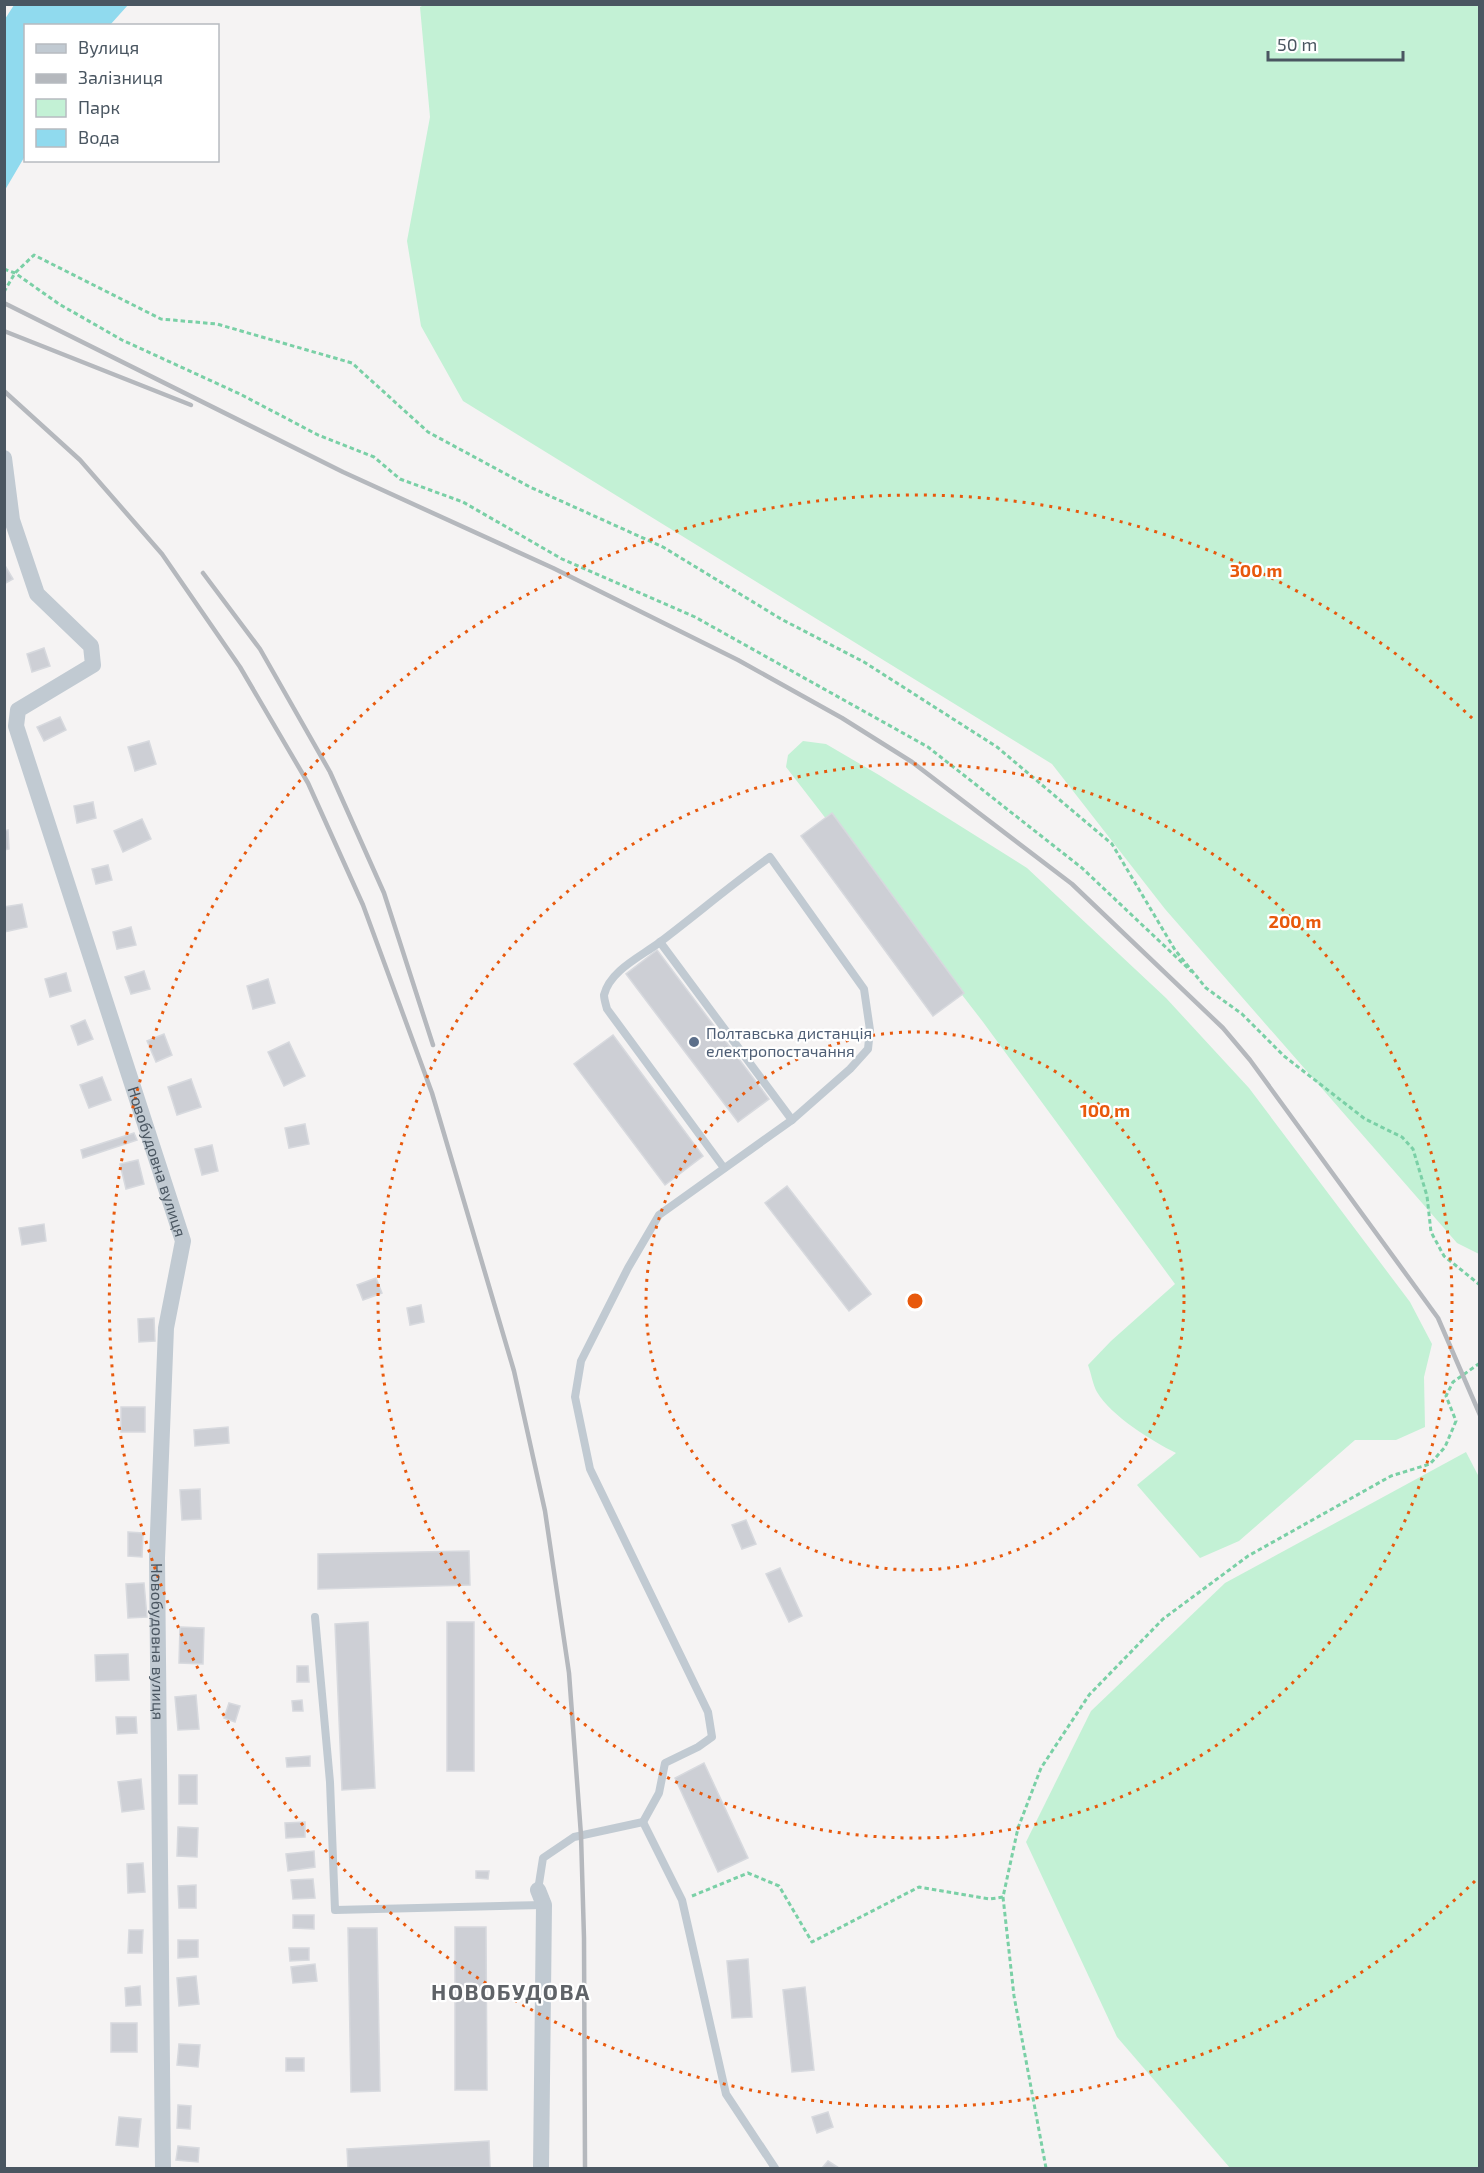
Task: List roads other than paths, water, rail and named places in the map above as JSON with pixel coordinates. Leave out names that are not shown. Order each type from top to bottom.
[{"type":"street","name":"Новобудовна вулиця","points":[[4,458],[12,520],[37,594],[91,646],[93,665],[18,710],[16,726],[183,1240],[166,1328],[157,1558],[163,2169]]},
{"type":"street","points":[[540,2169],[541,1898]]},
{"type":"lane","points":[[644,1822],[659,1793],[665,1763],[698,1747],[712,1737],[708,1712],[590,1468],[575,1397],[581,1360],[628,1268],[659,1215],[792,1120],[850,1070],[868,1049],[870,1030],[864,989],[770,857],[707,902],[660,942],[630,962],[604,996],[606,1009],[724,1168]]},
{"type":"lane","points":[[660,942],[792,1120]]},
{"type":"lane","points":[[315,1617],[330,1782],[335,1910],[541,1898],[543,1858],[574,1837],[644,1822]]},
{"type":"lane","points":[[644,1822],[682,1900],[726,2094],[775,2169]]},
{"type":"water","points":[[14,5],[128,5],[111,24],[24,24],[24,158],[5,190],[5,19]]},
{"type":"railway","points":[[4,303],[343,472],[553,568],[738,660],[842,718],[912,762],[1072,884],[1223,1028],[1250,1060],[1438,1318],[1480,1415]]},
{"type":"railway","points":[[4,331],[191,405]]},
{"type":"railway","points":[[4,391],[80,460],[162,554],[240,667],[308,783],[363,905],[432,1093],[514,1371],[545,1511],[569,1673],[581,1835],[585,2168]]},
{"type":"railway","points":[[203,573],[260,649],[330,772],[384,893],[433,1045]]},
{"type":"place","name":"Полтавська дистанція електропостачання","points":[[694,1042]]},
{"type":"district","name":"НОВОБУДОВА","points":[[511,1992]]}]
